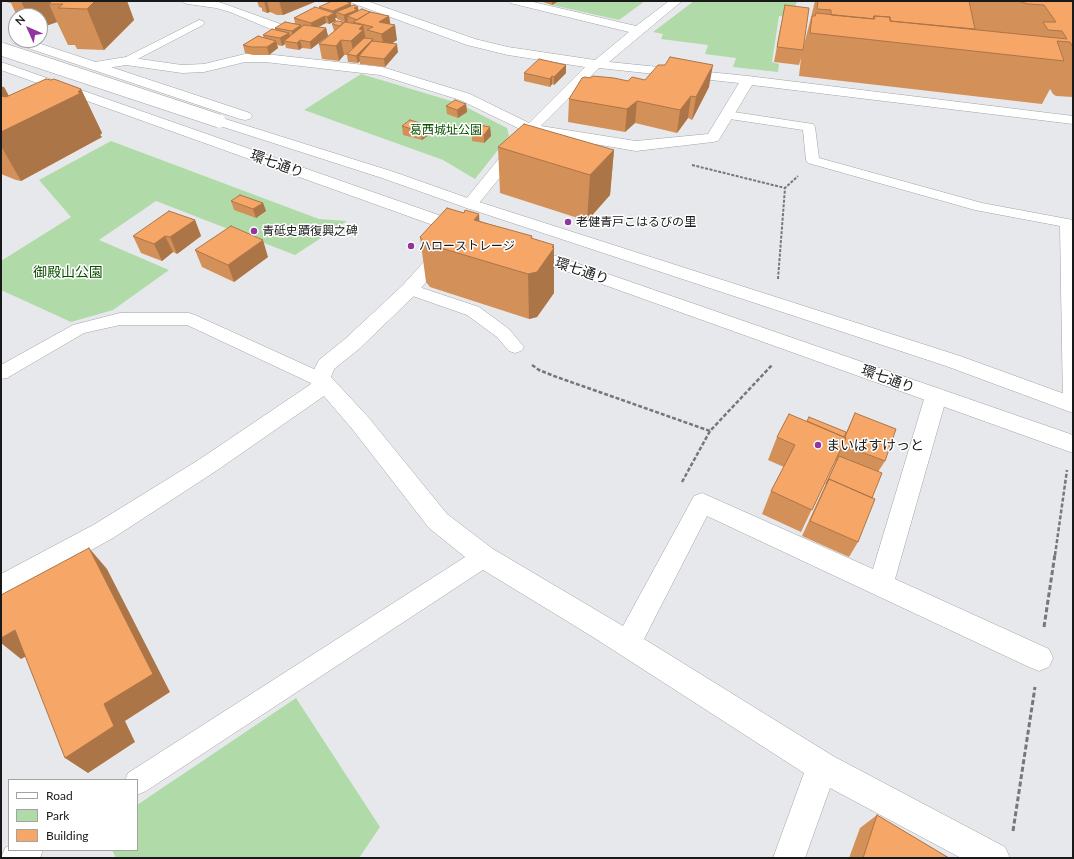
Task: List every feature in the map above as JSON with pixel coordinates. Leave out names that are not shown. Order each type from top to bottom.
[{"type":"street","points":[[188,1],[218,5],[234,10],[273,31],[292,23]]},
{"type":"street","points":[[514,1],[638,30]]},
{"type":"street","points":[[470,204],[540,118],[598,64],[638,30],[676,1]]},
{"type":"street","points":[[366,2],[471,42],[515,52],[598,64],[748,80],[1073,120]]},
{"type":"street","points":[[226,62],[250,44]]},
{"type":"street","points":[[41,48],[247,117],[303,138],[388,175]]},
{"type":"street","name":"環七通り","points":[[1,49],[219,122],[388,175],[470,204],[953,361],[1073,405]]},
{"type":"street","points":[[95,66],[126,60],[182,69],[204,68],[245,58],[265,58],[382,71],[466,97],[516,123],[532,129],[636,146],[713,138],[748,80]]},
{"type":"street","name":"環七通り","points":[[1,66],[470,232],[410,289]]},
{"type":"street","points":[[1,80],[142,130],[222,156],[372,198]]},
{"type":"street","name":"環七通り","points":[[507,245],[1073,444]]},
{"type":"street","points":[[1,587],[104,531],[208,465],[322,381],[326,365],[352,344],[410,289]]},
{"type":"street","points":[[322,381],[361,424],[438,521],[484,557],[602,628],[822,767],[994,858]]},
{"type":"street","points":[[881,585],[936,396]]},
{"type":"street","points":[[627,645],[702,503],[1039,658]]},
{"type":"street","points":[[789,858],[822,767]]},
{"type":"lane","points":[[126,60],[199,23]]},
{"type":"lane","points":[[727,115],[809,127],[813,160],[980,207],[1070,224],[1073,405]]},
{"type":"lane","points":[[410,289],[473,311],[503,333],[515,347]]},
{"type":"lane","points":[[1,373],[79,329],[120,319],[189,319],[322,381]]},
{"type":"lane","points":[[138,781],[484,557]]},
{"type":"lane","points":[[15,858],[27,851]]},
{"type":"path","points":[[778,284],[785,188],[813,160]]},
{"type":"path","points":[[689,164],[785,188]]},
{"type":"path","points":[[515,347],[526,360],[539,370],[710,431]]},
{"type":"green space","points":[[560,1],[645,1],[619,20],[552,5]]},
{"type":"green space","points":[[694,1],[800,1],[796,3],[796,17],[779,16],[772,62],[779,64],[778,72],[733,67],[736,58],[705,54],[708,45],[661,39],[663,34],[653,32]]},
{"type":"green space","name":"葛西城址公園","points":[[361,74],[458,103],[507,128],[509,136],[475,179],[443,160],[304,110]]},
{"type":"green space","name":"御殿山公園","points":[[111,141],[319,219],[347,221],[295,255],[156,201],[99,240],[169,270],[113,310],[71,322],[1,290],[1,261],[71,217],[39,180]]},
{"type":"green space","points":[[296,698],[380,827],[359,858],[116,858],[112,851],[138,851],[138,804]]},
{"type":"building","points":[[52,1],[95,1],[87,9],[58,8],[63,4],[49,4]]},
{"type":"building","points":[[332,1],[344,1],[351,3],[333,11],[319,7]]},
{"type":"building","points":[[818,1],[969,1],[975,29],[890,21],[890,17],[874,16],[873,19],[831,15],[831,10],[817,9]]},
{"type":"building","points":[[1018,1],[1073,1],[1073,47],[1070,42],[1057,41],[1064,61],[810,33],[812,16],[815,16],[816,13],[875,19],[874,16],[890,17],[890,21],[1067,39],[1062,31],[1048,30],[1043,22],[1056,22],[1044,5],[1028,4]]},
{"type":"building","points":[[354,5],[358,7],[354,8],[357,10],[344,15],[336,12]]},
{"type":"building","points":[[785,5],[809,8],[803,50],[777,47]]},
{"type":"building","points":[[315,7],[334,13],[311,23],[294,18]]},
{"type":"building","points":[[362,9],[370,12],[357,20],[347,16]]},
{"type":"building","points":[[370,12],[389,16],[379,22],[395,25],[382,34],[367,30],[373,27],[353,22]]},
{"type":"building","points":[[337,21],[343,22],[340,26],[332,24]]},
{"type":"building","points":[[285,22],[301,25],[292,31],[275,28]]},
{"type":"building","points":[[345,22],[363,25],[359,29],[363,30],[351,41],[341,40],[336,46],[319,44]]},
{"type":"building","points":[[304,25],[326,28],[310,42],[300,40],[297,43],[284,41]]},
{"type":"building","points":[[272,29],[289,33],[280,38],[263,35]]},
{"type":"building","points":[[258,36],[276,41],[267,47],[251,47],[243,45]]},
{"type":"building","points":[[364,38],[373,39],[356,56],[347,54]]},
{"type":"building","points":[[372,41],[397,44],[384,59],[359,56]]},
{"type":"building","points":[[670,57],[713,65],[696,97],[691,96],[680,110],[637,101],[627,109],[569,99],[582,78],[590,78],[593,76],[628,81],[632,77],[645,80],[658,65],[665,65]]},
{"type":"building","points":[[539,59],[566,65],[550,79],[524,73]]},
{"type":"building","points":[[46,79],[54,79],[81,89],[78,92],[81,93],[1,132],[1,96],[6,97]]},
{"type":"building","points":[[455,100],[466,104],[457,110],[446,106]]},
{"type":"building","points":[[410,120],[429,126],[421,132],[402,126]]},
{"type":"building","points":[[524,124],[614,150],[590,175],[498,147]]},
{"type":"building","points":[[479,125],[490,127],[484,135],[472,133]]},
{"type":"building","points":[[240,195],[263,203],[253,209],[231,201]]},
{"type":"building","points":[[447,208],[464,213],[465,210],[479,214],[474,220],[532,236],[531,238],[554,245],[552,247],[554,248],[537,272],[528,274],[424,243],[420,237]]},
{"type":"building","points":[[169,211],[195,220],[170,237],[165,236],[154,244],[133,236]]},
{"type":"building","points":[[231,226],[263,240],[228,265],[195,250]]},
{"type":"building","points":[[855,413],[896,429],[885,461],[843,445]]},
{"type":"building","points":[[789,414],[846,438],[812,510],[771,491],[795,445],[777,437]]},
{"type":"building","points":[[809,417],[846,432],[844,437],[807,421]]},
{"type":"building","points":[[839,456],[882,473],[872,498],[829,479],[826,484]]},
{"type":"building","points":[[829,479],[875,499],[858,542],[810,521]]},
{"type":"building","points":[[89,548],[153,674],[104,704],[114,726],[65,758],[15,630],[1,638],[1,595]]},
{"type":"building","points":[[877,815],[949,858],[863,858]]},
{"type":"place","name":"老健青戸こはるびの里","points":[[568,222]]},
{"type":"place","name":"青砥史蹟復興之碑","points":[[254,231]]},
{"type":"place","name":"ハローストレージ","points":[[411,246]]},
{"type":"place","name":"まいばすけっと","points":[[818,445]]}]
